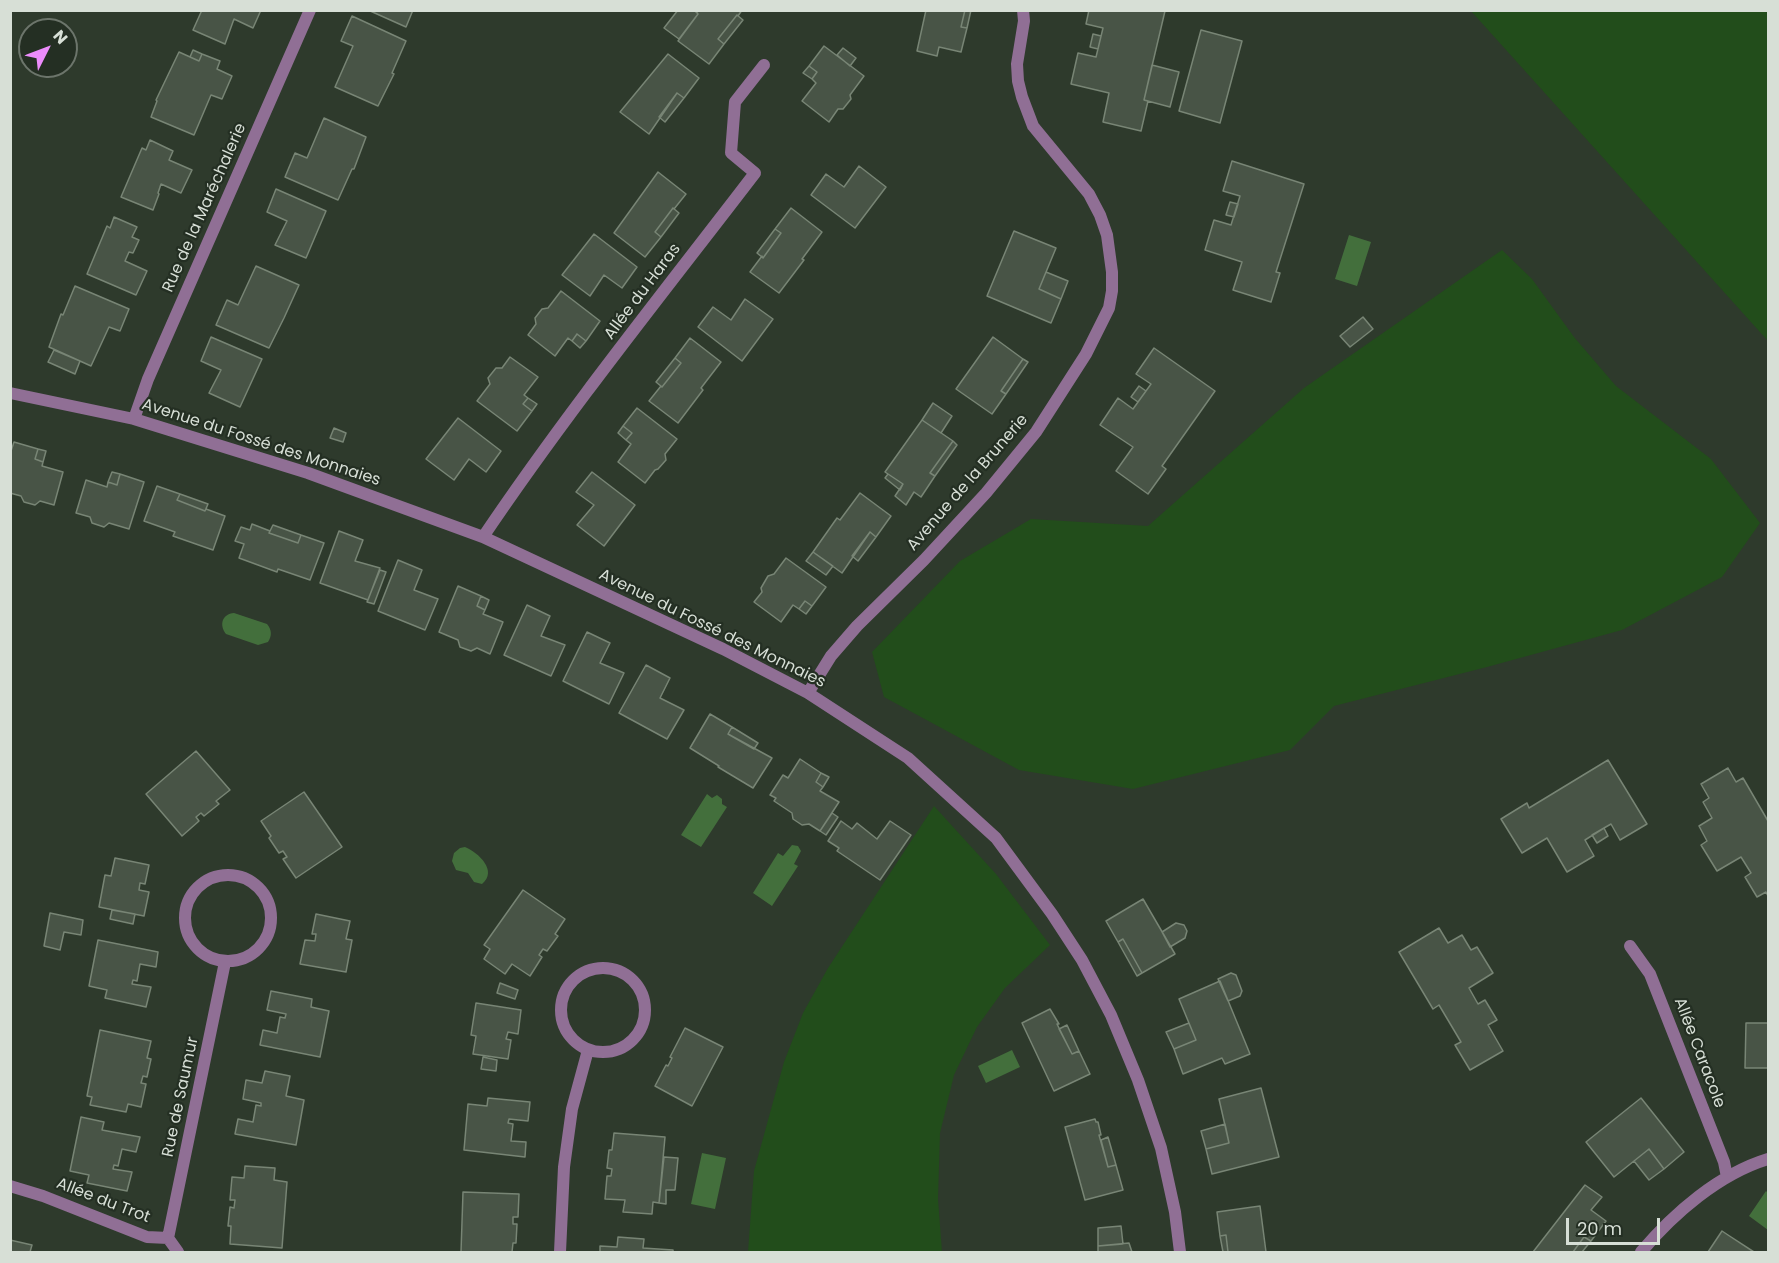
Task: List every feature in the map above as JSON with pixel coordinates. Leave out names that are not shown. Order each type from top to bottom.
[{"type":"street","name":"Rue de la Maréchalerie","points":[[134,419],[148,379],[310,10]]},
{"type":"street","name":"Avenue de la Brunerie","points":[[808,693],[831,656],[857,626],[924,560],[978,501],[1035,432],[1086,354],[1109,308],[1112,272],[1107,235],[1100,215],[1089,194],[1033,126],[1022,97],[1017,64],[1024,21],[1023,10]]},
{"type":"street","name":"Allée du Haras","points":[[483,537],[605,369],[755,173],[731,153],[735,102],[764,65]]},
{"type":"street","name":"Avenue du Fossé des Monnaies","points":[[10,393],[134,419],[308,472],[483,537],[723,649],[808,693],[908,758],[996,838],[1076,950],[1111,1015],[1138,1080],[1161,1148],[1175,1212],[1180,1252]]},
{"type":"street","points":[[231,875],[246,879],[257,886],[271,909],[272,922],[268,935],[256,951],[239,960],[225,962],[211,958],[198,950],[189,938],[186,908],[193,894],[203,884],[216,877],[231,875]]},
{"type":"street","name":"Allée Caracole","points":[[1630,946],[1650,974],[1728,1177]]},
{"type":"street","name":"Rue de Saumur","points":[[168,1238],[225,962]]},
{"type":"street","points":[[597,967],[611,968],[625,973],[639,988],[645,1008],[644,1021],[638,1034],[628,1044],[616,1050],[602,1053],[588,1050],[566,1033],[561,1019],[560,1005],[564,991],[583,971],[597,967]]},
{"type":"street","points":[[560,1252],[564,1167],[572,1109],[588,1050]]},
{"type":"street","points":[[1641,1252],[1688,1207],[1728,1177],[1768,1159]]},
{"type":"street","name":"Allée du Trot","points":[[10,1186],[43,1196],[147,1237],[168,1238]]},
{"type":"street","points":[[168,1238],[178,1252]]},
{"type":"shaded area","points":[[1471,11],[1768,11],[1768,341]]},
{"type":"shaded area","points":[[1349,235],[1371,242],[1357,286],[1335,279]]},
{"type":"shaded area","points":[[1502,250],[1532,279],[1574,337],[1616,386],[1711,459],[1760,523],[1722,577],[1622,630],[1334,706],[1290,750],[1133,789],[1019,770],[884,697],[872,652],[960,561],[1031,519],[1148,526],[1304,388]]},
{"type":"shaded area","points":[[234,613],[267,624],[271,633],[268,642],[258,645],[226,634],[222,624],[223,620],[227,615]]},
{"type":"shaded area","points":[[707,794],[712,798],[717,795],[722,799],[722,804],[727,807],[701,847],[681,835]]},
{"type":"shaded area","points":[[934,806],[996,874],[1050,945],[1005,988],[977,1027],[954,1075],[940,1133],[938,1199],[942,1252],[748,1252],[754,1171],[784,1062],[803,1013],[828,968]]},
{"type":"shaded area","points":[[792,845],[798,846],[801,851],[794,864],[798,866],[772,906],[753,893],[778,853],[783,856]]},
{"type":"shaded area","points":[[465,847],[476,853],[485,863],[488,874],[482,884],[474,882],[468,873],[456,870],[452,861],[454,853]]},
{"type":"shaded area","points":[[1012,1050],[1020,1067],[986,1083],[978,1066]]},
{"type":"shaded area","points":[[702,1153],[726,1158],[715,1209],[691,1204]]},
{"type":"shaded area","points":[[1766,1191],[1768,1193],[1768,1230],[1749,1216]]},
{"type":"building","points":[[202,10],[261,10],[253,28],[234,19],[225,44],[193,30]]},
{"type":"building","points":[[368,10],[413,10],[406,27]]},
{"type":"building","points":[[678,10],[694,10],[698,14],[679,39],[664,28]]},
{"type":"building","points":[[698,10],[742,10],[718,39],[724,44],[709,64],[678,41],[698,14]]},
{"type":"building","points":[[926,10],[965,10],[961,27],[967,28],[961,52],[939,47],[937,56],[917,51]]},
{"type":"building","points":[[965,10],[971,10],[967,28],[961,27]]},
{"type":"building","points":[[1089,10],[1165,11],[1144,100],[1148,101],[1141,131],[1103,122],[1109,93],[1071,84],[1078,53],[1096,57],[1103,28],[1086,24]]},
{"type":"building","points":[[737,15],[743,20],[724,44],[718,39]]},
{"type":"building","points":[[352,16],[406,41],[392,73],[394,74],[378,106],[335,87],[353,46],[341,41]]},
{"type":"building","points":[[1201,30],[1242,41],[1220,123],[1179,111]]},
{"type":"building","points":[[1093,34],[1101,36],[1098,49],[1090,47]]},
{"type":"building","points":[[824,46],[864,76],[850,95],[851,99],[843,109],[838,109],[829,122],[802,101],[816,83],[812,79],[817,72],[809,66]]},
{"type":"building","points":[[843,48],[856,58],[850,66],[837,55]]},
{"type":"building","points":[[193,50],[202,54],[199,61],[190,57]]},
{"type":"building","points":[[179,52],[199,61],[202,54],[220,61],[217,69],[232,76],[222,99],[211,95],[194,135],[151,117],[156,100]]},
{"type":"building","points":[[668,54],[699,78],[684,98],[677,93],[649,134],[620,112]]},
{"type":"building","points":[[1152,65],[1179,72],[1170,107],[1144,100]]},
{"type":"building","points":[[809,66],[817,72],[812,79],[803,73]]},
{"type":"building","points":[[677,93],[684,98],[665,122],[659,117]]},
{"type":"building","points":[[324,118],[366,137],[354,169],[338,200],[285,177],[295,153],[307,158]]},
{"type":"building","points":[[150,140],[173,151],[169,160],[192,170],[181,193],[161,184],[153,210],[121,197],[142,148],[146,150]]},
{"type":"building","points":[[1232,161],[1304,184],[1276,272],[1280,273],[1271,302],[1233,290],[1242,262],[1205,250],[1214,220],[1231,225],[1240,196],[1223,191]]},
{"type":"building","points":[[859,166],[886,187],[855,228],[811,195],[826,174],[844,187]]},
{"type":"building","points":[[658,172],[686,194],[655,232],[661,237],[645,257],[614,233]]},
{"type":"building","points":[[276,189],[326,211],[306,258],[275,245],[287,221],[267,212]]},
{"type":"building","points":[[1230,202],[1238,204],[1234,217],[1226,215]]},
{"type":"building","points":[[673,208],[679,213],[661,237],[655,232]]},
{"type":"building","points":[[791,208],[822,232],[779,293],[750,272],[781,233],[775,229]]},
{"type":"building","points":[[114,217],[137,227],[132,237],[139,240],[133,253],[129,252],[125,261],[147,271],[136,295],[87,274],[107,226],[110,228]]},
{"type":"building","points":[[775,229],[781,233],[763,258],[757,253]]},
{"type":"building","points":[[1014,231],[1056,248],[1039,289],[1061,299],[1051,323],[987,296]]},
{"type":"building","points":[[594,234],[637,267],[622,288],[604,275],[590,296],[562,275]]},
{"type":"building","points":[[256,266],[299,285],[269,348],[216,325],[227,300],[238,305]]},
{"type":"building","points":[[1046,272],[1068,281],[1061,299],[1039,289]]},
{"type":"building","points":[[75,286],[129,309],[120,331],[109,327],[91,366],[49,347],[61,314],[63,315]]},
{"type":"building","points":[[561,291],[600,321],[586,341],[577,334],[572,341],[568,338],[555,356],[528,335],[536,324],[535,318],[542,309],[548,308]]},
{"type":"building","points":[[745,299],[773,319],[742,361],[698,327],[713,307],[731,320]]},
{"type":"building","points":[[1363,317],[1373,329],[1350,347],[1340,336]]},
{"type":"building","points":[[577,334],[586,341],[580,348],[572,341]]},
{"type":"building","points":[[211,337],[262,359],[240,407],[209,393],[221,370],[201,361]]},
{"type":"building","points":[[993,337],[1023,359],[1001,391],[1006,394],[992,414],[956,389]]},
{"type":"building","points":[[690,338],[721,362],[678,423],[649,401],[681,363],[675,358]]},
{"type":"building","points":[[1154,348],[1215,391],[1162,466],[1166,469],[1148,494],[1116,471],[1133,447],[1100,425],[1118,398],[1133,409],[1151,384],[1136,374]]},
{"type":"building","points":[[54,350],[80,361],[75,374],[48,362]]},
{"type":"building","points":[[510,357],[538,377],[524,395],[528,398],[523,404],[532,411],[517,431],[477,401],[490,384],[488,378],[496,368],[502,368]]},
{"type":"building","points":[[675,358],[681,363],[662,387],[656,382]]},
{"type":"building","points":[[1023,359],[1028,362],[1006,394],[1001,391]]},
{"type":"building","points":[[1139,386],[1146,391],[1138,402],[1131,397]]},
{"type":"building","points":[[528,398],[537,404],[532,411],[523,404]]},
{"type":"building","points":[[933,403],[952,416],[941,433],[922,420]]},
{"type":"building","points":[[637,408],[677,439],[665,454],[666,460],[645,483],[618,462],[631,444],[626,440],[632,433],[623,426]]},
{"type":"building","points":[[458,418],[501,451],[486,472],[469,459],[454,480],[426,459]]},
{"type":"building","points":[[922,420],[953,441],[930,473],[935,476],[921,497],[914,492],[906,505],[895,496],[903,484],[885,472]]},
{"type":"building","points":[[623,426],[632,433],[626,440],[618,433]]},
{"type":"building","points":[[334,428],[346,433],[343,442],[330,438]]},
{"type":"building","points":[[953,441],[957,445],[935,476],[930,473]]},
{"type":"building","points":[[14,442],[38,449],[35,459],[43,462],[42,466],[63,472],[54,505],[40,501],[35,505],[24,502],[21,496],[10,493],[10,454]]},
{"type":"building","points":[[38,449],[46,451],[43,462],[35,459]]},
{"type":"building","points":[[112,472],[120,474],[117,485],[108,482]]},
{"type":"building","points":[[592,472],[635,505],[604,546],[577,525],[594,505],[576,492]]},
{"type":"building","points":[[120,474],[144,482],[129,529],[109,523],[104,527],[92,523],[90,517],[76,513],[86,480],[107,487],[108,482],[117,485]]},
{"type":"building","points":[[888,474],[903,484],[900,490],[885,478]]},
{"type":"building","points":[[157,486],[180,494],[177,500],[225,516],[213,550],[173,536],[175,532],[144,521]]},
{"type":"building","points":[[860,493],[891,516],[876,537],[870,532],[842,573],[813,552],[837,518],[840,520]]},
{"type":"building","points":[[180,494],[208,504],[205,511],[177,500]]},
{"type":"building","points":[[252,524],[270,531],[269,533],[298,543],[301,535],[324,543],[310,580],[278,569],[277,572],[239,558],[244,544],[235,541],[241,527],[250,530]]},
{"type":"building","points":[[273,525],[301,535],[298,543],[269,533]]},
{"type":"building","points":[[339,531],[363,540],[355,561],[380,568],[368,600],[320,583]]},
{"type":"building","points":[[870,532],[876,537],[858,561],[852,556]]},
{"type":"building","points":[[813,552],[833,566],[826,575],[806,561]]},
{"type":"building","points":[[786,558],[826,587],[812,606],[805,601],[799,609],[793,605],[781,622],[754,602],[762,592],[761,588],[768,576],[774,574]]},
{"type":"building","points":[[398,560],[422,570],[414,590],[438,599],[425,630],[378,611]]},
{"type":"building","points":[[380,570],[386,572],[374,604],[367,602]]},
{"type":"building","points":[[458,586],[481,596],[477,606],[485,610],[483,614],[503,622],[490,654],[477,648],[471,651],[460,647],[458,640],[439,632]]},
{"type":"building","points":[[481,596],[489,600],[485,610],[477,606]]},
{"type":"building","points":[[805,601],[812,606],[806,614],[799,609]]},
{"type":"building","points":[[527,605],[550,616],[541,636],[565,645],[551,676],[504,655]]},
{"type":"building","points":[[587,632],[610,643],[600,663],[624,673],[609,704],[563,681]]},
{"type":"building","points":[[646,665],[670,678],[660,698],[684,710],[667,739],[619,713]]},
{"type":"building","points":[[710,714],[732,727],[728,734],[772,758],[753,788],[690,748]]},
{"type":"building","points":[[732,727],[758,743],[754,749],[728,734]]},
{"type":"building","points":[[196,751],[230,790],[216,801],[219,804],[204,816],[201,813],[196,817],[199,821],[182,836],[146,794]]},
{"type":"building","points":[[800,759],[821,773],[816,782],[823,787],[820,791],[839,802],[820,831],[809,824],[802,825],[793,819],[792,813],[774,801],[776,798],[770,795],[783,775],[788,778]]},
{"type":"building","points":[[1608,760],[1647,824],[1620,840],[1611,824],[1604,828],[1585,840],[1594,856],[1567,872],[1547,838],[1522,853],[1501,819],[1527,803],[1529,808]]},
{"type":"building","points":[[1728,768],[1736,782],[1743,778],[1768,821],[1768,896],[1766,892],[1757,897],[1745,877],[1751,873],[1741,857],[1717,871],[1701,845],[1707,841],[1699,826],[1712,818],[1703,802],[1709,798],[1701,784]]},
{"type":"building","points":[[821,773],[829,777],[823,787],[816,782]]},
{"type":"building","points":[[304,792],[342,847],[296,878],[283,859],[287,857],[283,851],[279,853],[261,821]]},
{"type":"building","points":[[832,813],[838,817],[826,835],[820,831]]},
{"type":"building","points":[[841,821],[852,829],[857,823],[877,839],[890,821],[911,835],[880,880],[837,851],[839,848],[828,841]]},
{"type":"building","points":[[1604,828],[1608,836],[1597,843],[1592,835]]},
{"type":"building","points":[[115,858],[149,865],[145,884],[140,883],[139,890],[149,892],[144,916],[99,907],[105,875],[111,876]]},
{"type":"building","points":[[523,890],[565,919],[555,934],[558,936],[547,951],[543,949],[539,955],[542,957],[530,976],[512,964],[505,974],[484,959],[490,949],[484,945]]},
{"type":"building","points":[[1143,899],[1175,954],[1142,973],[1123,939],[1118,942],[1106,921]]},
{"type":"building","points":[[112,910],[135,914],[133,924],[110,919]]},
{"type":"building","points":[[50,913],[83,920],[81,935],[64,932],[60,950],[44,946]]},
{"type":"building","points":[[316,914],[350,921],[346,939],[352,940],[346,972],[300,964],[305,940],[315,941],[316,934],[312,934]]},
{"type":"building","points":[[1176,923],[1184,925],[1187,931],[1185,938],[1170,947],[1162,932]]},
{"type":"building","points":[[1439,928],[1448,943],[1462,935],[1471,950],[1477,947],[1493,973],[1469,988],[1478,1004],[1485,1000],[1497,1020],[1488,1025],[1503,1051],[1470,1070],[1455,1045],[1461,1042],[1439,1005],[1433,1009],[1399,952]]},
{"type":"building","points":[[1123,939],[1142,973],[1137,976],[1118,942]]},
{"type":"building","points":[[98,940],[158,952],[156,967],[140,964],[137,981],[133,980],[132,984],[151,987],[146,1007],[105,998],[107,990],[89,986]]},
{"type":"building","points":[[1231,973],[1236,975],[1242,991],[1240,996],[1228,1001],[1218,979]]},
{"type":"building","points":[[1220,981],[1250,1054],[1225,1064],[1222,1058],[1183,1074],[1174,1049],[1196,1040],[1179,999]]},
{"type":"building","points":[[500,983],[518,990],[515,999],[497,993]]},
{"type":"building","points":[[271,991],[312,999],[311,1007],[329,1011],[320,1057],[260,1045],[263,1030],[277,1033],[280,1017],[285,1018],[286,1014],[267,1010]]},
{"type":"building","points":[[476,1003],[521,1010],[518,1034],[508,1032],[506,1039],[511,1040],[508,1059],[473,1054],[476,1036],[471,1035]]},
{"type":"building","points":[[1050,1009],[1072,1054],[1079,1051],[1090,1074],[1054,1091],[1022,1023]]},
{"type":"building","points":[[1189,1023],[1196,1040],[1174,1049],[1166,1032]]},
{"type":"building","points":[[1746,1023],[1768,1023],[1768,1068],[1745,1068]]},
{"type":"building","points":[[1067,1025],[1079,1051],[1072,1054],[1059,1029]]},
{"type":"building","points":[[685,1028],[723,1047],[692,1106],[655,1086],[666,1065],[668,1066],[672,1058],[670,1057]]},
{"type":"building","points":[[100,1030],[151,1041],[147,1058],[151,1059],[147,1077],[143,1076],[141,1083],[146,1084],[141,1107],[128,1104],[126,1112],[90,1105],[92,1097],[87,1096]]},
{"type":"building","points":[[483,1057],[497,1060],[496,1071],[481,1069]]},
{"type":"building","points":[[265,1071],[290,1076],[286,1096],[304,1100],[296,1145],[235,1134],[238,1119],[253,1122],[256,1105],[261,1106],[261,1103],[243,1099],[246,1080],[262,1083]]},
{"type":"building","points":[[1261,1088],[1279,1157],[1212,1174],[1206,1149],[1229,1143],[1219,1099]]},
{"type":"building","points":[[488,1098],[530,1102],[528,1121],[509,1119],[508,1123],[513,1124],[511,1141],[526,1142],[525,1157],[464,1150],[468,1104],[487,1106]]},
{"type":"building","points":[[1641,1098],[1684,1152],[1664,1169],[1649,1149],[1614,1177],[1586,1142]]},
{"type":"building","points":[[81,1117],[104,1122],[102,1130],[140,1137],[136,1152],[122,1149],[118,1166],[114,1165],[113,1169],[132,1172],[127,1191],[87,1183],[89,1175],[70,1171]]},
{"type":"building","points":[[1095,1119],[1098,1122],[1101,1135],[1099,1135],[1108,1167],[1116,1165],[1123,1190],[1085,1200],[1065,1127]]},
{"type":"building","points":[[1225,1124],[1229,1143],[1206,1149],[1201,1131]]},
{"type":"building","points":[[614,1133],[665,1137],[659,1203],[653,1202],[652,1214],[623,1212],[625,1200],[605,1199],[607,1176],[611,1176],[612,1169],[607,1168]]},
{"type":"building","points":[[1108,1137],[1116,1165],[1108,1167],[1101,1140]]},
{"type":"building","points":[[1649,1149],[1664,1169],[1649,1180],[1634,1161]]},
{"type":"building","points":[[664,1157],[678,1158],[675,1190],[666,1190],[666,1204],[659,1203]]},
{"type":"building","points":[[245,1166],[275,1168],[274,1180],[287,1182],[282,1248],[230,1244],[231,1226],[228,1226],[230,1207],[234,1208],[235,1200],[230,1200],[232,1177],[244,1178]]},
{"type":"building","points":[[1585,1185],[1602,1197],[1591,1210],[1606,1221],[1591,1241],[1584,1237],[1573,1252],[1533,1252]]},
{"type":"building","points":[[463,1192],[519,1194],[518,1217],[513,1217],[513,1224],[517,1224],[516,1243],[513,1243],[512,1252],[461,1252]]},
{"type":"building","points":[[1260,1206],[1266,1252],[1228,1252],[1226,1235],[1220,1236],[1217,1212]]},
{"type":"building","points":[[1121,1226],[1123,1244],[1098,1246],[1098,1228]]},
{"type":"building","points":[[1722,1231],[1728,1235],[1754,1252],[1708,1252]]},
{"type":"building","points":[[1226,1235],[1228,1252],[1223,1252],[1220,1236]]},
{"type":"building","points":[[618,1237],[644,1239],[643,1248],[673,1250],[673,1252],[600,1252],[600,1246],[617,1247]]},
{"type":"building","points":[[1584,1237],[1591,1241],[1582,1252],[1573,1252]]},
{"type":"building","points":[[10,1240],[32,1245],[30,1252],[10,1252]]},
{"type":"building","points":[[1129,1243],[1132,1252],[1098,1252],[1098,1246]]}]
